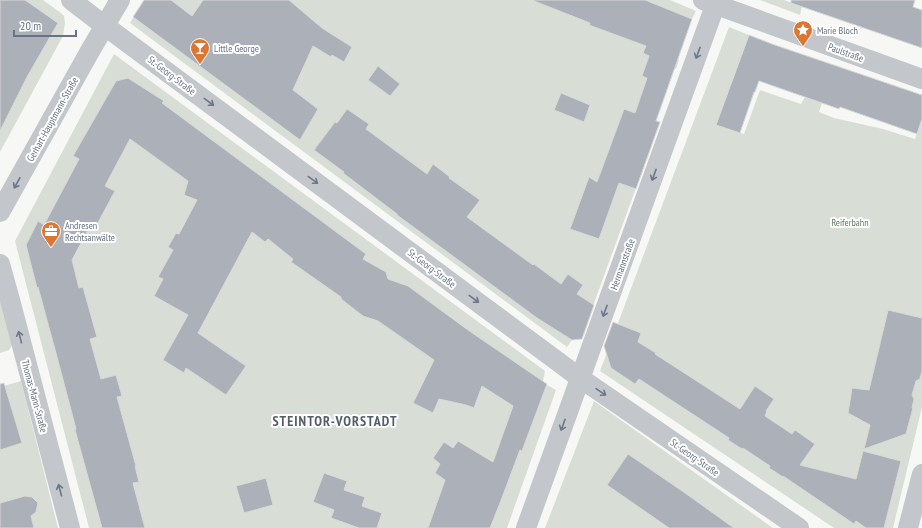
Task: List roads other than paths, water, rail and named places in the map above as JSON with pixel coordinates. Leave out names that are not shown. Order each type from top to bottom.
[{"type":"street","name":"St.-Georg-Straße","points":[[72,0],[580,378],[799,528]]},
{"type":"street","name":"Gerhart-Hauptmann-Straße","points":[[0,212],[120,0]]},
{"type":"street","name":"Paulstraße","points":[[712,2],[922,79]]},
{"type":"street","name":"Hermannstraße","points":[[526,528],[712,2]]},
{"type":"street","name":"Thomas-Mann-Straße","points":[[0,264],[70,528]]},
{"type":"street","points":[[908,528],[922,474]]},
{"type":"place","name":"Marie Bloch","points":[[803,47]]},
{"type":"place","name":"Little George","points":[[200,65]]},
{"type":"place","name":"Andresen Rechtsanwälte","points":[[51,248]]},
{"type":"district","name":"STEINTOR-VORSTADT","points":[[335,421]]},
{"type":"park label","name":"Reiferbahn","points":[[850,222]]}]
